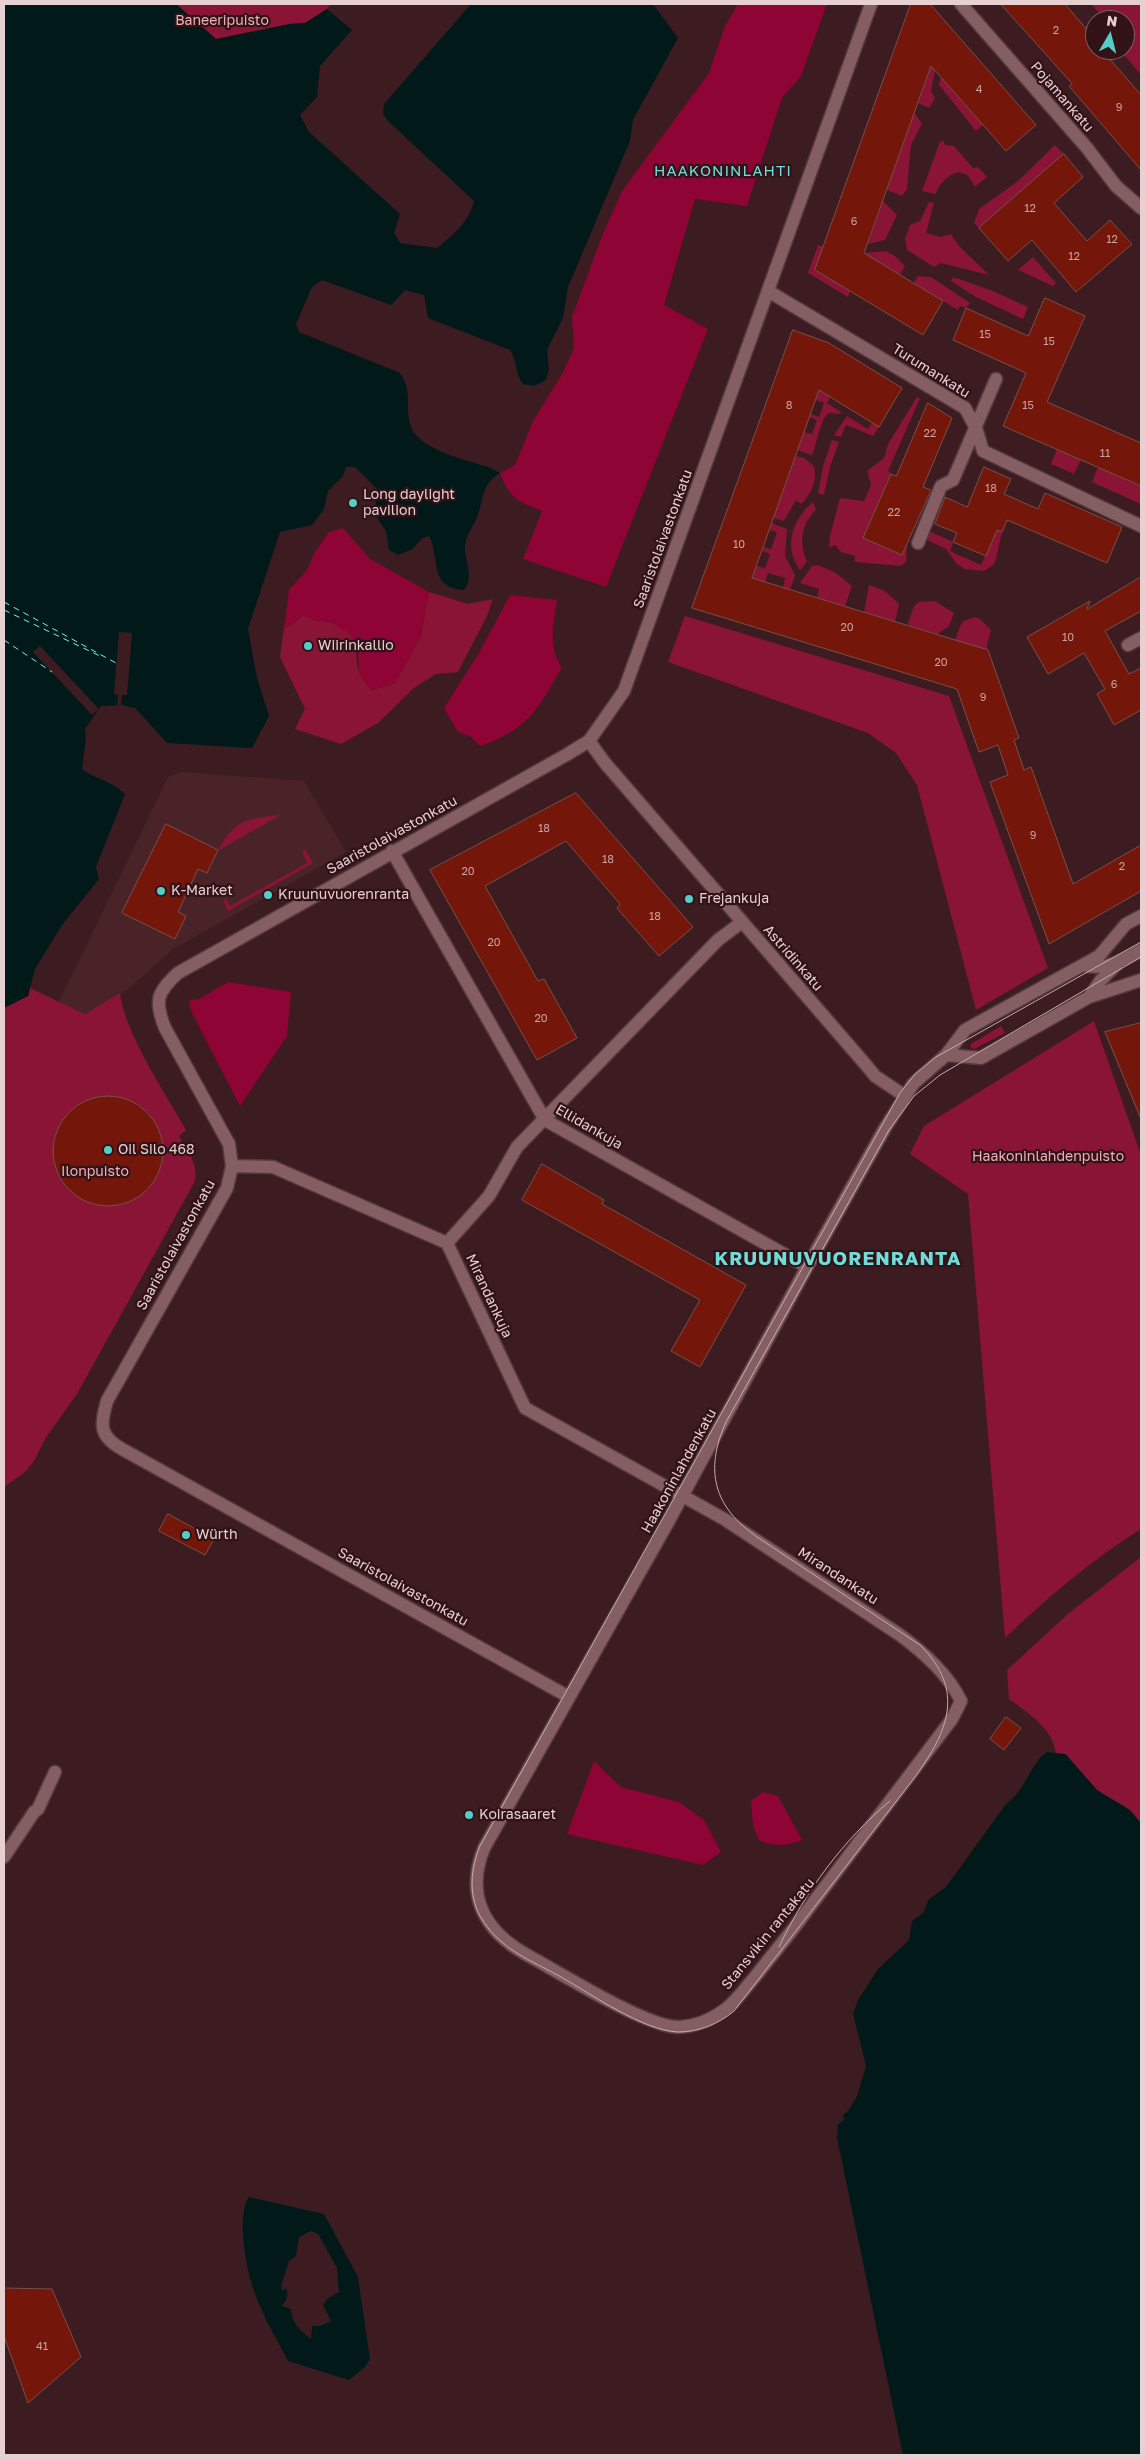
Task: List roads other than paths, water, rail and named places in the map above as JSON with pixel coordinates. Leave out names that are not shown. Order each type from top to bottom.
[{"type":"street","name":"Saaristolaivastonkatu","points":[[570,1697],[109,1442],[103,1431],[103,1417],[107,1402],[227,1188],[232,1166],[230,1144],[160,1016],[157,1005],[164,985],[178,973],[589,741],[624,691],[871,4]]},
{"type":"street","name":"Pojamankatu","points":[[961,4],[1076,136],[1116,186],[1141,208]]},
{"type":"street","name":"Turumankatu","points":[[768,291],[965,408],[976,428],[983,451],[1141,526]]},
{"type":"street","points":[[918,543],[941,486],[952,480],[996,379]]},
{"type":"street","points":[[1128,645],[1141,638]]},
{"type":"street","name":"Astridinkatu","points":[[589,741],[605,763],[866,1065],[876,1076],[905,1096]]},
{"type":"street","name":"Ellidankuja","points":[[392,851],[545,1120],[807,1267]]},
{"type":"street","name":"Haakoninlahdenkatu","points":[[484,1917],[476,1882],[477,1870],[482,1854],[807,1267],[905,1096],[918,1079],[946,1055],[965,1030],[1098,956],[1126,924],[1141,916]]},
{"type":"street","points":[[232,1166],[273,1167],[448,1243],[489,1196],[516,1147],[545,1120],[718,940],[742,922]]},
{"type":"street","name":"Haakoninlahdenkatu","points":[[1090,997],[1101,980],[1118,963],[1141,950]]},
{"type":"street","name":"Haakoninlahdenkatu","points":[[1083,965],[1096,968],[1118,963]]},
{"type":"street","name":"Haakoninlahdenkatu","points":[[946,1055],[981,1058],[1090,997],[1141,980]]},
{"type":"street","name":"Mirandankuja","points":[[448,1243],[525,1408],[683,1494]]},
{"type":"street","name":"Mirandankatu","points":[[683,1494],[724,1519],[915,1646],[954,1684],[961,1701]]},
{"type":"street","name":"Stansvikin rantakatu","points":[[484,1917],[502,1938],[518,1950],[652,2022],[680,2027],[706,2022],[728,2007],[738,1997],[779,1948],[952,1719],[961,1701]]},
{"type":"street","points":[[4,1857],[34,1812],[38,1809],[55,1772]]},
{"type":"water","points":[[4,4],[176,4],[216,39],[290,24],[305,23],[327,9],[352,30],[320,66],[317,97],[300,115],[309,132],[400,214],[394,233],[400,243],[437,248],[455,233],[465,221],[474,201],[388,121],[383,114],[384,104],[471,4],[653,4],[678,38],[633,120],[630,141],[568,287],[563,318],[547,350],[549,369],[546,380],[534,386],[523,384],[510,350],[428,318],[424,295],[405,290],[391,305],[322,280],[312,287],[296,324],[299,332],[400,373],[408,392],[410,424],[414,433],[422,441],[444,453],[491,468],[500,473],[494,477],[486,488],[479,514],[465,545],[469,574],[467,585],[464,590],[453,588],[445,584],[440,578],[429,536],[423,538],[411,550],[398,555],[389,550],[386,531],[375,515],[377,489],[355,467],[346,467],[343,476],[328,491],[324,509],[312,525],[280,532],[248,629],[257,678],[269,716],[252,748],[167,743],[135,708],[121,705],[101,706],[85,729],[86,739],[82,769],[115,786],[125,794],[96,867],[99,879],[62,925],[35,969],[28,996],[4,1008]]},
{"type":"water","points":[[1047,1752],[1065,1754],[1097,1790],[1130,1810],[1141,1823],[1141,2455],[903,2455],[837,2138],[838,2124],[844,2120],[843,2115],[848,2111],[857,2096],[866,2066],[853,2014],[858,2000],[878,1969],[909,1940],[912,1921],[924,1912],[928,1900],[946,1887],[1006,1804],[1019,1791],[1036,1763]]},
{"type":"water","points":[[249,2197],[324,2214],[358,2277],[370,2359],[365,2367],[349,2380],[288,2361],[261,2309],[251,2281],[245,2256],[243,2216]],"holes":[[[311,2231],[318,2234],[337,2268],[339,2292],[327,2299],[323,2305],[331,2321],[320,2326],[312,2326],[311,2339],[297,2326],[291,2314],[291,2309],[282,2306],[286,2300],[287,2289],[282,2290],[281,2286],[289,2261],[296,2256],[299,2237]]]},
{"type":"tram line","points":[[1141,942],[936,1057],[915,1074],[900,1093],[480,1846],[473,1872],[472,1890],[476,1908],[487,1927],[499,1939],[523,1957],[634,2018],[664,2030],[686,2032],[708,2026],[734,2011],[915,1777],[936,1743],[947,1711],[947,1695],[943,1679],[934,1662],[920,1645],[757,1537],[731,1513],[722,1500],[717,1487],[715,1472],[719,1440],[726,1422],[889,1130],[914,1096],[940,1075],[1141,957]]},
{"type":"tram line","points":[[779,1947],[801,1906],[827,1868],[856,1833],[890,1801]]},
{"type":"place","name":"Long daylight pavilion","points":[[353,503]]},
{"type":"place","name":"Wiirinkallio","points":[[308,646]]},
{"type":"place","name":"K-Market","points":[[161,891]]},
{"type":"place","name":"Kruunuvuorenranta","points":[[268,895]]},
{"type":"place","name":"Frejankuja","points":[[689,899]]},
{"type":"place","name":"Oil Silo 468","points":[[108,1150]]},
{"type":"place","name":"Würth","points":[[186,1535]]},
{"type":"place","name":"Koirasaaret","points":[[469,1815]]},
{"type":"district","name":"HAAKONINLAHTI","points":[[723,171]]},
{"type":"district","name":"KRUUNUVUORENRANTA","points":[[838,1259]]},
{"type":"park label","name":"Baneeripuisto","points":[[222,21]]},
{"type":"park label","name":"Haakoninlahdenpuisto","points":[[1048,1157]]},
{"type":"park label","name":"Ilonpuisto","points":[[95,1172]]}]
